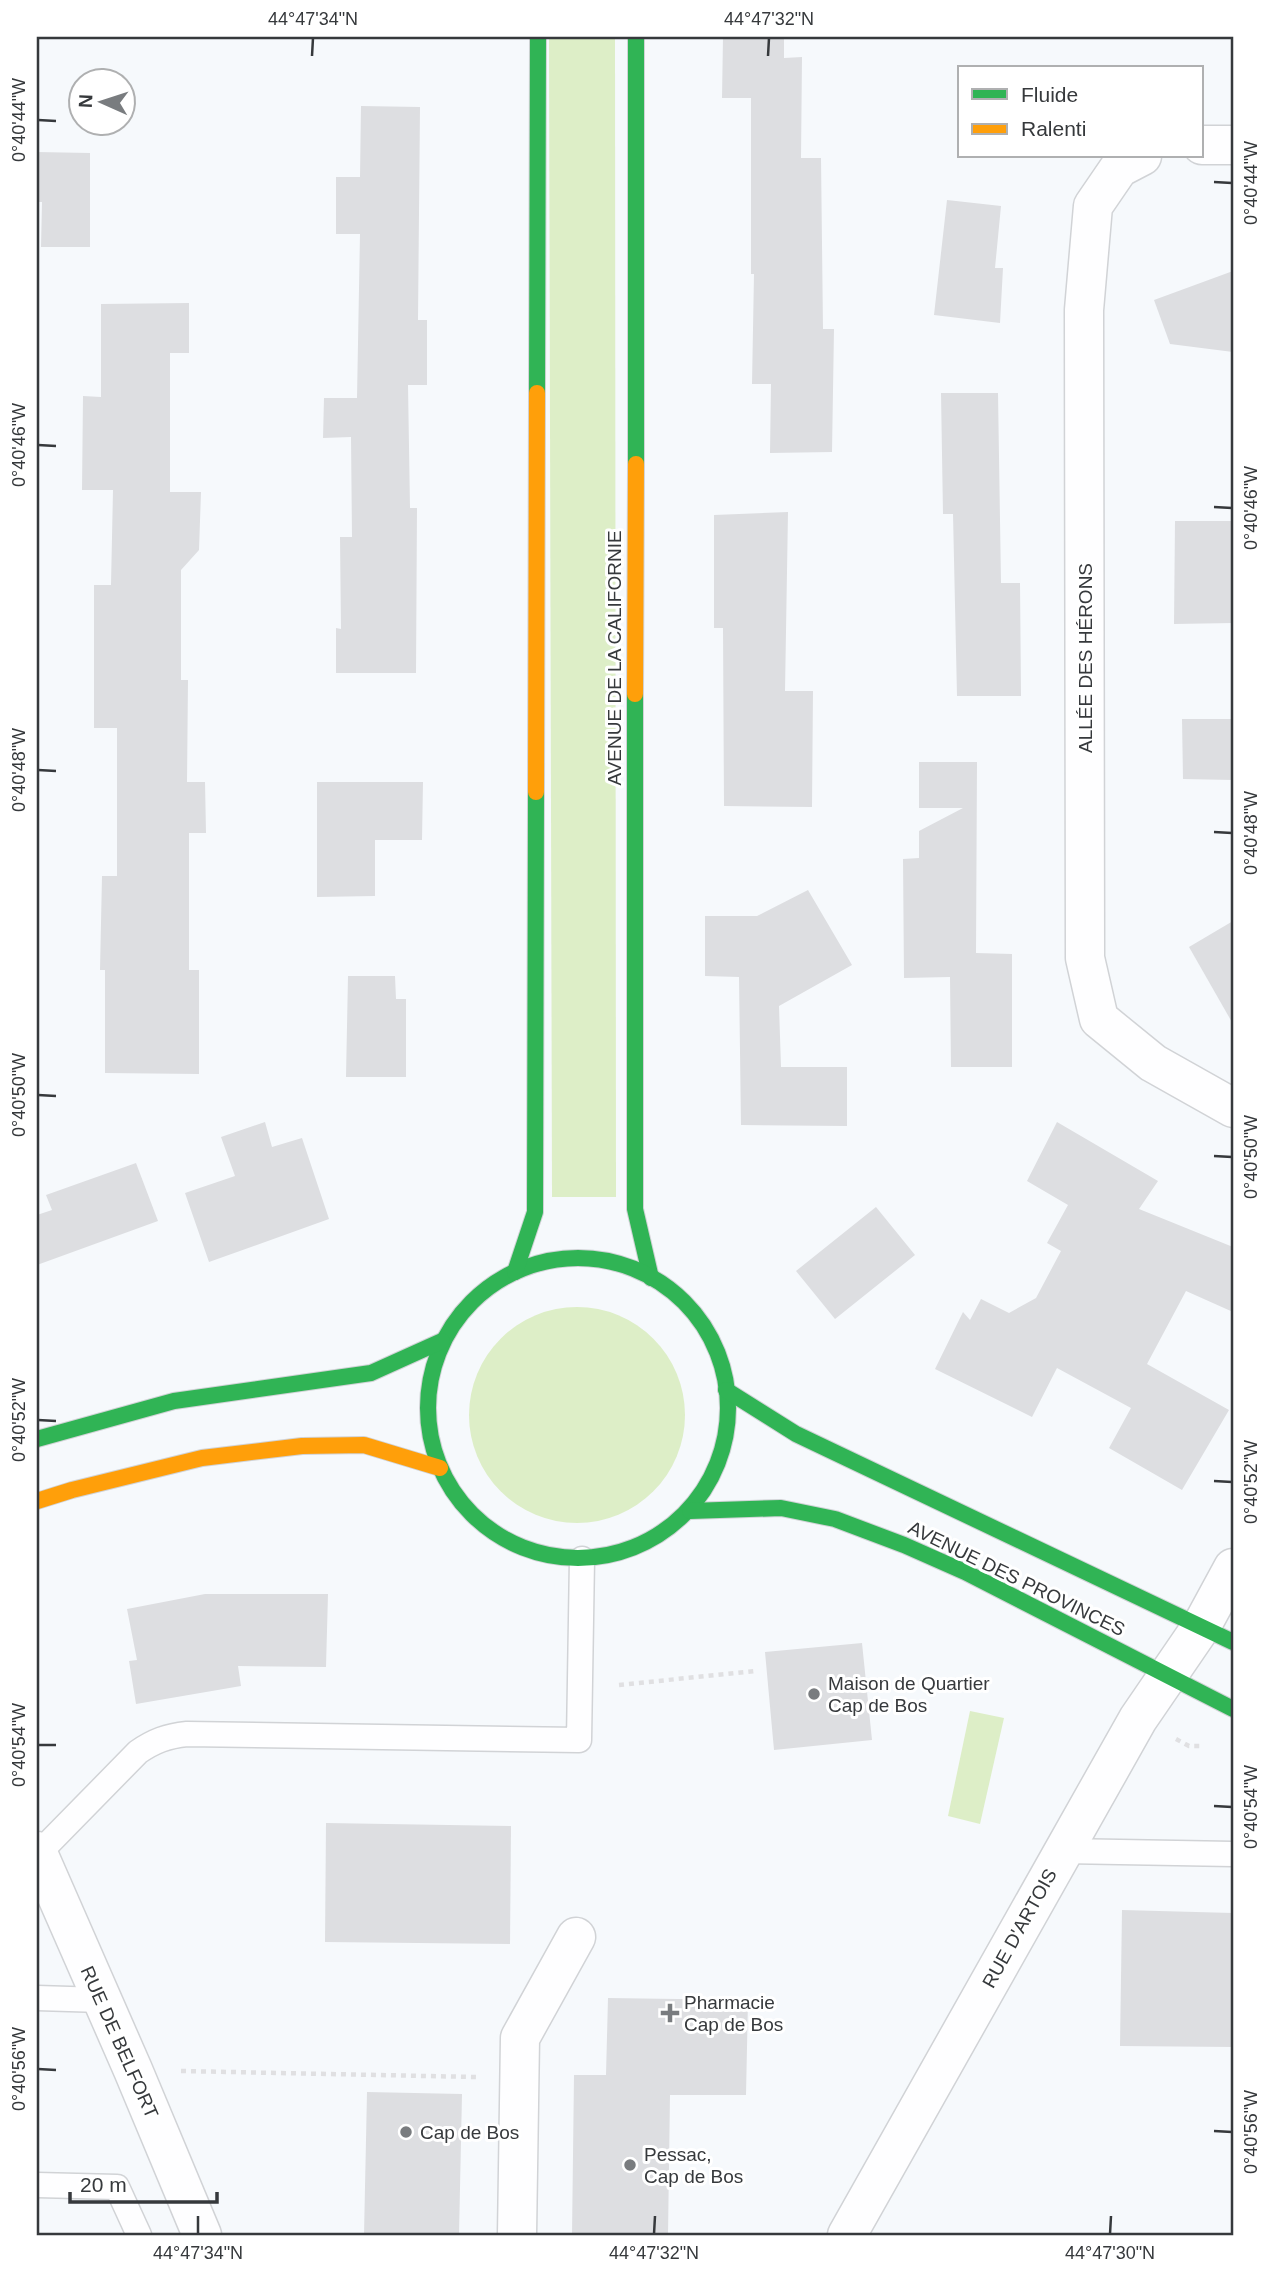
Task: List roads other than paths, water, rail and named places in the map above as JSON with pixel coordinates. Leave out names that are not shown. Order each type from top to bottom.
[{"type":"street","points":[[515,1272],[535,1212],[538,37]]},
{"type":"street","name":"AVENUE DE LA CALIFORNIE","points":[[636,37],[635,1209],[652,1278]]},
{"type":"street","points":[[1204,145],[1233,145]]},
{"type":"street","name":"ALLÉE DES HÉRONS","points":[[1138,158],[1119,168],[1093,206],[1084,310],[1085,958],[1100,1018],[1153,1063],[1233,1108]]},
{"type":"street","points":[[596,1258],[640,1270],[652,1278],[678,1295],[708,1331],[725,1374],[729,1422],[717,1470],[690,1511],[652,1541],[606,1558],[558,1559],[511,1545],[471,1517],[443,1478],[428,1431],[428,1385],[442,1341],[470,1303],[505,1275],[549,1259],[596,1258]]},
{"type":"street","points":[[37,1439],[174,1401],[370,1373],[442,1341]]},
{"type":"street","name":"AVENUE DES PROVINCES","points":[[726,1390],[796,1434],[1217,1635]]},
{"type":"street","points":[[37,1501],[202,1458],[302,1446],[364,1445],[440,1468]]},
{"type":"street","name":"AVENUE DES PROVINCES","points":[[690,1511],[781,1508],[835,1519],[965,1572],[1233,1709]]},
{"type":"street","name":"RUE D'ARTOIS","points":[[847,2235],[1138,1719],[1167,1675],[1217,1635],[1233,1568]]},
{"type":"street","name":"RUE DE BELFORT","points":[[37,1852],[202,2235]]},
{"type":"street","points":[[517,2235],[520,2038],[576,1937]]},
{"type":"lane","points":[[37,1852],[138,1752],[155,1740],[172,1735],[579,1740],[582,1559]]},
{"type":"lane","points":[[1063,1850],[1233,1854]]},
{"type":"lane","points":[[37,1998],[102,2000]]},
{"type":"lane","points":[[37,2185],[117,2187],[139,2235]]},
{"type":"place","name":"Maison de Quartier Cap de Bos","points":[[814,1694]]},
{"type":"place","name":"Pharmacie Cap de Bos","points":[[670,2013]]},
{"type":"place","name":"Cap de Bos","points":[[406,2132]]},
{"type":"place","name":"Pessac, Cap de Bos","points":[[630,2165]]}]
